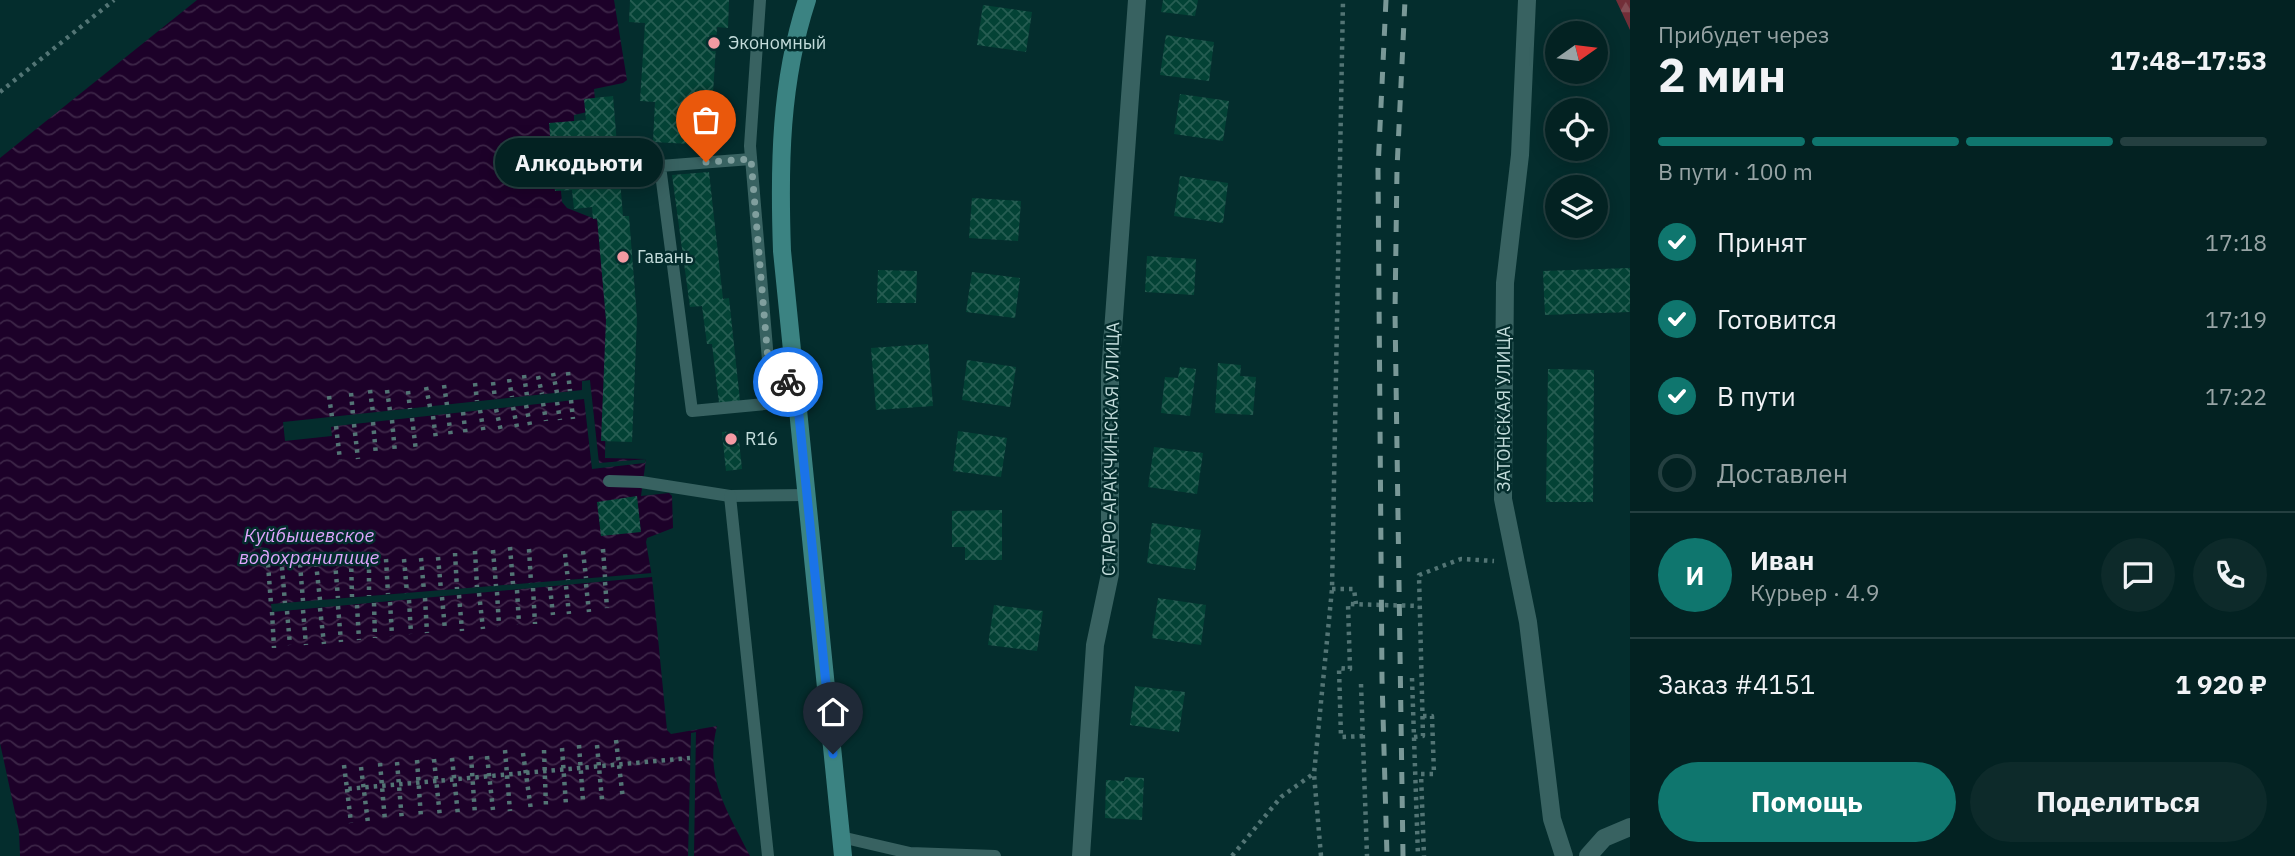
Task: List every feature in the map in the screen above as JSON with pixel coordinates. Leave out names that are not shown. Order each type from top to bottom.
[{"type":"main road","points":[[807,0],[792,52],[779,177],[782,251],[842,856]]},
{"type":"street","name":"ЗАТОНСКАЯ УЛИЦА","points":[[1527,0],[1520,155],[1505,283],[1503,499],[1528,622],[1552,819],[1564,856]]},
{"type":"street","name":"СТАРО-АРАКЧИНСКАЯ УЛИЦА","points":[[1081,856],[1095,645],[1110,574],[1110,373],[1134,1]]},
{"type":"street","points":[[1588,856],[1604,838],[1630,827]]},
{"type":"lane","points":[[760,0],[751,159],[769,372],[796,393]]},
{"type":"lane","points":[[751,159],[660,166],[692,411],[796,393]]},
{"type":"lane","points":[[609,481],[641,482],[730,496],[806,495]]},
{"type":"lane","points":[[730,496],[768,856]]},
{"type":"lane","points":[[841,837],[911,853],[995,856]]},
{"type":"path","points":[[0,92],[114,0]]},
{"type":"path","points":[[1321,856],[1314,774],[1332,589],[1343,0]]},
{"type":"path","points":[[568,372],[570,391]]},
{"type":"path","points":[[553,373],[556,393]]},
{"type":"path","points":[[524,375],[527,396]]},
{"type":"path","points":[[538,376],[542,394]]},
{"type":"path","points":[[509,379],[512,397]]},
{"type":"path","points":[[494,382],[495,399]]},
{"type":"path","points":[[475,383],[477,401]]},
{"type":"path","points":[[444,385],[447,405]]},
{"type":"path","points":[[426,387],[430,407]]},
{"type":"path","points":[[370,390],[373,413]]},
{"type":"path","points":[[387,390],[390,411]]},
{"type":"path","points":[[408,391],[410,408]]},
{"type":"path","points":[[351,393],[354,415]]},
{"type":"path","points":[[329,396],[332,417]]},
{"type":"path","points":[[571,400],[573,419]]},
{"type":"path","points":[[557,402],[559,420]]},
{"type":"path","points":[[543,403],[546,421]]},
{"type":"path","points":[[526,405],[530,425]]},
{"type":"path","points":[[513,407],[517,427]]},
{"type":"path","points":[[496,409],[501,431]]},
{"type":"path","points":[[480,410],[484,434]]},
{"type":"path","points":[[463,412],[466,437]]},
{"type":"path","points":[[448,414],[451,437]]},
{"type":"path","points":[[433,416],[436,439]]},
{"type":"path","points":[[412,418],[416,451]]},
{"type":"path","points":[[392,420],[395,453]]},
{"type":"path","points":[[373,422],[376,455]]},
{"type":"path","points":[[354,424],[358,459]]},
{"type":"path","points":[[336,426],[341,460]]},
{"type":"path","points":[[510,547],[513,584]]},
{"type":"path","points":[[529,549],[536,624]]},
{"type":"path","points":[[493,550],[499,626]]},
{"type":"path","points":[[603,550],[607,608]]},
{"type":"path","points":[[475,551],[477,587]]},
{"type":"path","points":[[583,551],[589,612]]},
{"type":"path","points":[[455,553],[457,589]]},
{"type":"path","points":[[565,554],[569,614]]},
{"type":"path","points":[[438,557],[441,590]]},
{"type":"path","points":[[421,558],[424,591]]},
{"type":"path","points":[[386,559],[388,594]]},
{"type":"path","points":[[404,559],[407,593]]},
{"type":"path","points":[[1414,737],[1423,736],[1419,575],[1461,559],[1516,563]]},
{"type":"path","points":[[351,560],[352,597]]},
{"type":"path","points":[[369,561],[369,596]]},
{"type":"path","points":[[335,562],[338,598]]},
{"type":"path","points":[[316,563],[320,600]]},
{"type":"path","points":[[268,564],[271,604]]},
{"type":"path","points":[[300,564],[303,601]]},
{"type":"path","points":[[282,567],[285,603]]},
{"type":"path","points":[[550,587],[552,615]]},
{"type":"path","points":[[1332,589],[1354,589],[1356,604]]},
{"type":"path","points":[[517,590],[519,624]]},
{"type":"path","points":[[479,593],[483,629]]},
{"type":"path","points":[[459,595],[462,631]]},
{"type":"path","points":[[442,597],[445,630]]},
{"type":"path","points":[[425,598],[427,633]]},
{"type":"path","points":[[409,600],[411,634]]},
{"type":"path","points":[[390,602],[392,636]]},
{"type":"path","points":[[373,603],[375,638]]},
{"type":"path","points":[[1363,736],[1341,737],[1339,668],[1350,669],[1349,604],[1419,607]]},
{"type":"path","points":[[356,605],[359,640]]},
{"type":"path","points":[[338,606],[341,642]]},
{"type":"path","points":[[320,608],[324,644]]},
{"type":"path","points":[[303,610],[306,645]]},
{"type":"path","points":[[287,611],[290,645]]},
{"type":"path","points":[[272,612],[274,648]]},
{"type":"path","points":[[1412,678],[1418,856]]},
{"type":"path","points":[[1361,684],[1367,856]]},
{"type":"path","points":[[1423,716],[1432,716],[1434,774],[1421,774],[1424,856]]},
{"type":"path","points":[[616,740],[623,799]]},
{"type":"path","points":[[579,745],[583,802]]},
{"type":"path","points":[[597,745],[603,800]]},
{"type":"path","points":[[562,748],[566,805]]},
{"type":"path","points":[[505,750],[510,811]]},
{"type":"path","points":[[544,750],[546,807]]},
{"type":"path","points":[[523,753],[531,810]]},
{"type":"path","points":[[471,756],[475,815]]},
{"type":"path","points":[[487,756],[492,810]]},
{"type":"path","points":[[452,758],[458,815]]},
{"type":"path","points":[[347,789],[690,758]]},
{"type":"path","points":[[435,759],[440,817]]},
{"type":"path","points":[[417,760],[421,818]]},
{"type":"path","points":[[397,762],[402,821]]},
{"type":"path","points":[[380,763],[385,821]]},
{"type":"path","points":[[344,765],[351,823]]},
{"type":"path","points":[[361,767],[368,823]]},
{"type":"path","points":[[1232,856],[1281,797],[1314,774]]},
{"type":"green space","points":[[1616,0],[1630,0],[1630,30]]},
{"type":"water","name":"Куйбышевское водохранилище","points":[[197,0],[614,0],[627,80],[594,89],[596,110],[574,115],[574,122],[558,161],[562,202],[567,208],[600,221],[607,335],[605,458],[646,459],[641,496],[669,493],[672,496],[673,528],[647,538],[646,542],[667,730],[671,734],[717,726],[713,762],[716,778],[726,808],[750,856],[20,856],[19,831],[0,743],[0,158]]},
{"type":"pier","points":[[590,380],[599,463],[646,459],[645,463],[592,469],[584,399],[336,426],[331,427],[332,436],[285,441],[283,422],[582,390],[582,381]]},
{"type":"pier","points":[[652,573],[652,577],[272,612],[271,604]]},
{"type":"pier","points":[[696,732],[694,856],[688,856],[691,733]]},
{"type":"building","points":[[630,0],[729,0],[728,28],[717,27],[710,145],[653,142],[655,102],[640,101],[645,23],[629,22]]},
{"type":"building","points":[[1163,0],[1198,0],[1195,16],[1161,12]]},
{"type":"building","points":[[983,5],[1032,12],[1026,52],[977,45]]},
{"type":"building","points":[[1166,35],[1214,42],[1209,81],[1160,75]]},
{"type":"building","points":[[1180,94],[1229,101],[1223,141],[1174,134]]},
{"type":"building","points":[[613,96],[623,216],[629,216],[637,318],[632,442],[601,441],[606,320],[597,218],[593,219],[592,207],[574,209],[572,190],[555,191],[549,123],[586,120],[584,99]]},
{"type":"building","points":[[709,172],[723,299],[729,298],[740,401],[719,403],[712,344],[707,344],[702,306],[690,307],[672,175]]},
{"type":"building","points":[[1180,176],[1228,183],[1223,223],[1174,216]]},
{"type":"building","points":[[972,198],[1021,201],[1018,241],[969,238]]},
{"type":"building","points":[[1147,256],[1196,259],[1194,295],[1145,292]]},
{"type":"building","points":[[1630,268],[1630,312],[1545,315],[1543,271]]},
{"type":"building","points":[[878,270],[917,271],[916,303],[877,303]]},
{"type":"building","points":[[972,272],[1020,278],[1015,318],[966,312]]},
{"type":"building","points":[[928,344],[933,406],[876,410],[871,348]]},
{"type":"building","points":[[967,360],[1016,367],[1010,407],[962,400]]},
{"type":"building","points":[[1218,363],[1241,365],[1240,376],[1256,377],[1253,415],[1215,413]]},
{"type":"building","points":[[1180,367],[1196,369],[1190,416],[1161,413],[1165,377],[1178,378]]},
{"type":"building","points":[[1548,369],[1594,370],[1593,502],[1546,502]]},
{"type":"building","points":[[738,431],[742,469],[726,471],[722,432]]},
{"type":"building","points":[[958,431],[1007,438],[1001,477],[953,471]]},
{"type":"building","points":[[1154,447],[1203,453],[1197,494],[1148,487]]},
{"type":"building","points":[[637,496],[641,532],[601,536],[597,502]]},
{"type":"building","points":[[1002,510],[1002,560],[965,560],[965,547],[952,547],[952,511]]},
{"type":"building","points":[[1152,523],[1201,530],[1195,570],[1147,563]]},
{"type":"building","points":[[1158,598],[1206,605],[1201,645],[1152,638]]},
{"type":"building","points":[[994,605],[1043,611],[1037,651],[988,645]]},
{"type":"building","points":[[1135,686],[1185,692],[1179,732],[1130,725]]},
{"type":"building","points":[[1125,777],[1144,778],[1142,820],[1105,818],[1106,780],[1124,781]]},
{"type":"railway","points":[[1386,0],[1378,169],[1382,679],[1387,856]]},
{"type":"railway","points":[[1403,856],[1395,312],[1397,169],[1405,0]]},
{"type":"way so far","points":[[706,162],[751,159],[769,372],[788,382]]},
{"type":"place","name":"Экономный","points":[[714,43]]},
{"type":"place","name":"Алкодьюти","points":[[706,162]]},
{"type":"place","name":"Гавань","points":[[623,257]]},
{"type":"place","name":"R16","points":[[731,439]]},
{"type":"route","points":[[788,382],[796,386],[833,754]]}]
